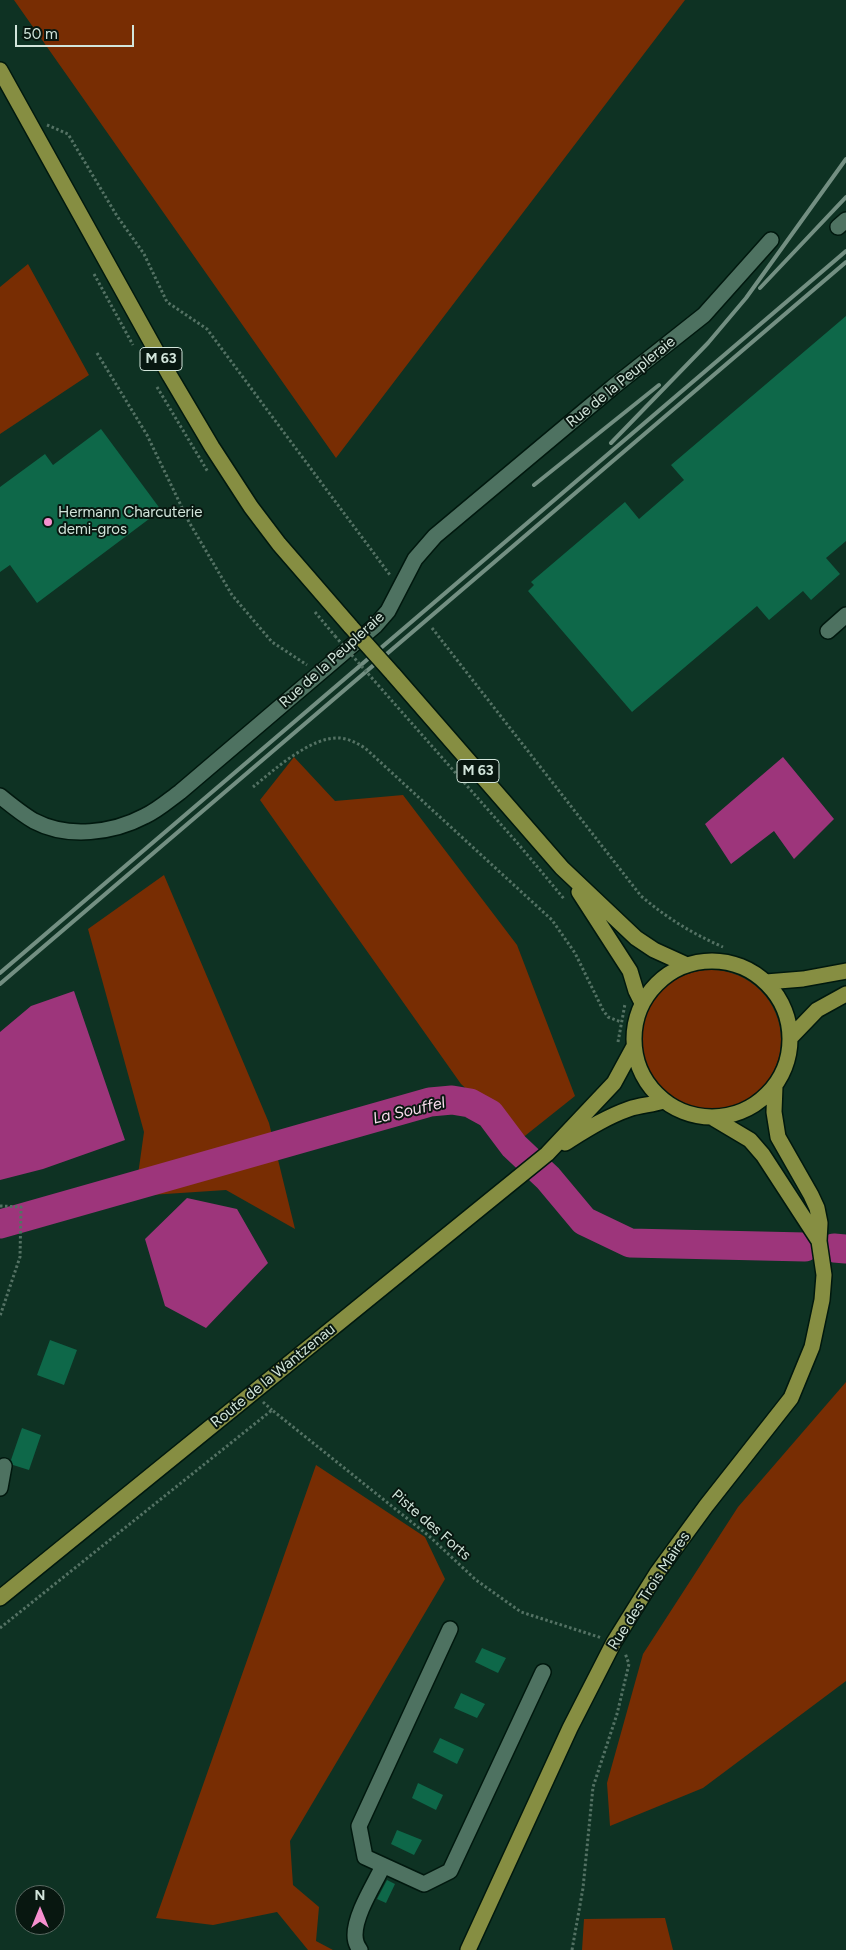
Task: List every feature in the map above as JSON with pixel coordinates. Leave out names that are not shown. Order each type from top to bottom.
[{"type":"main road","name":"M 63","points":[[0,70],[170,376],[212,447],[251,507],[279,544],[562,868],[636,938],[654,950],[687,965]]},
{"type":"main road","name":"M 63","points":[[562,868],[622,956],[642,1002]]},
{"type":"main road","points":[[703,961],[720,961],[745,968],[766,982],[784,1008],[789,1023],[790,1038],[786,1064],[774,1086],[762,1099],[748,1109],[714,1118],[696,1116],[664,1102],[649,1087],[642,1074],[634,1048],[634,1024],[642,1002],[654,986],[669,974],[687,965],[703,961]]},
{"type":"main road","points":[[766,982],[803,979],[846,971]]},
{"type":"main road","points":[[790,1038],[817,1010],[846,994]]},
{"type":"main road","name":"Route de la Wantzenau","points":[[0,1598],[547,1154],[614,1083],[634,1048]]},
{"type":"main road","name":"Rue des Trois Maires","points":[[468,1950],[570,1728],[614,1642],[662,1566],[706,1506],[791,1398],[812,1347],[822,1300],[824,1275],[819,1240],[820,1223],[811,1195],[778,1137],[774,1112],[774,1086]]},
{"type":"main road","name":"Route de la Wantzenau","points":[[547,1154],[611,1116],[631,1108],[664,1102]]},
{"type":"main road","name":"Rue des Trois Maires","points":[[714,1118],[750,1140],[763,1154],[819,1240]]},
{"type":"street","name":"Rue de la Peupleraie","points":[[0,796],[35,822],[56,829],[106,831],[147,816],[180,792],[380,621],[388,611],[414,559],[436,536],[613,388],[704,315],[771,240]]},
{"type":"street","points":[[828,631],[846,616]]},
{"type":"street","points":[[0,1488],[4,1466]]},
{"type":"street","points":[[450,1629],[359,1826],[365,1857],[383,1866],[424,1884],[450,1871],[542,1672]]},
{"type":"street","points":[[360,1950],[354,1937],[356,1927],[362,1909],[383,1866]]},
{"type":"path","points":[[29,122],[50,125],[68,134],[117,216],[144,254],[167,302],[207,329],[399,588]]},
{"type":"path","points":[[97,353],[147,436],[189,522],[232,595],[272,642],[320,673]]},
{"type":"path","points":[[432,628],[641,896],[668,918],[701,938],[723,946]]},
{"type":"path","points":[[335,636],[520,846],[567,903]]},
{"type":"path","points":[[253,787],[282,764],[326,739],[340,738],[354,741],[365,748],[552,920],[575,953],[603,1010],[608,1017],[621,1022]]},
{"type":"path","points":[[618,1049],[625,998]]},
{"type":"path","points":[[0,1206],[21,1207],[22,1240],[20,1257],[0,1316]]},
{"type":"path","name":"Piste des Forts","points":[[0,1628],[272,1410],[429,1536],[476,1580],[521,1612],[614,1642]]},
{"type":"path","points":[[572,1950],[583,1888],[593,1787],[617,1714],[629,1664],[625,1653],[614,1642]]},
{"type":"shaded area","points":[[14,0],[685,0],[336,458]]},
{"type":"shaded area","points":[[28,264],[89,375],[0,434],[0,287]]},
{"type":"shaded area","points":[[294,757],[335,801],[403,795],[517,945],[575,1096],[521,1139],[461,1084],[260,800]]},
{"type":"shaded area","points":[[783,757],[834,819],[794,859],[774,831],[731,864],[705,824]]},
{"type":"shaded area","points":[[164,875],[269,1123],[295,1229],[226,1190],[135,1196],[144,1132],[88,929]]},
{"type":"shaded area","points":[[711,970],[738,976],[750,982],[760,991],[769,1001],[775,1013],[781,1040],[775,1067],[769,1079],[760,1089],[750,1098],[738,1104],[711,1110],[684,1104],[672,1098],[662,1089],[653,1079],[647,1067],[641,1040],[647,1013],[653,1001],[662,991],[672,982],[684,976]]},
{"type":"shaded area","points":[[74,991],[125,1140],[43,1169],[0,1180],[0,1032],[31,1006]]},
{"type":"shaded area","points":[[187,1198],[237,1209],[268,1263],[206,1328],[165,1306],[145,1239]]},
{"type":"shaded area","points":[[846,1382],[846,1681],[703,1788],[610,1826],[607,1783],[643,1654],[738,1507]]},
{"type":"shaded area","points":[[316,1465],[425,1537],[445,1579],[290,1841],[293,1885],[319,1907],[316,1941],[333,1950],[308,1950],[277,1912],[213,1925],[156,1918]]},
{"type":"shaded area","points":[[665,1918],[673,1950],[582,1950],[584,1919]]},
{"type":"building","points":[[846,316],[846,541],[826,558],[840,574],[811,600],[803,591],[769,620],[757,606],[632,712],[528,591],[534,585],[531,582],[625,502],[639,519],[684,480],[671,465]]},
{"type":"building","points":[[101,429],[161,510],[37,603],[10,565],[0,572],[0,487],[45,454],[53,465]]},
{"type":"building","points":[[50,1340],[77,1350],[64,1385],[37,1375]]},
{"type":"building","points":[[22,1428],[41,1435],[29,1470],[13,1465],[11,1460]]},
{"type":"building","points":[[482,1648],[506,1658],[498,1673],[475,1662]]},
{"type":"building","points":[[461,1693],[485,1704],[477,1718],[454,1708]]},
{"type":"building","points":[[440,1738],[464,1749],[457,1764],[433,1752]]},
{"type":"building","points":[[418,1783],[443,1795],[436,1810],[412,1798]]},
{"type":"building","points":[[397,1830],[422,1840],[414,1855],[391,1844]]},
{"type":"building","points":[[387,1880],[395,1884],[386,1903],[377,1899]]},
{"type":"waterway","name":"La Souffel","points":[[0,1224],[430,1102],[452,1100],[470,1103],[490,1114],[514,1146],[548,1178],[584,1221],[630,1243],[805,1247]]},
{"type":"waterway","name":"La Souffel","points":[[834,1248],[846,1249]]},
{"type":"railway","points":[[611,443],[708,343],[746,298],[846,159]]},
{"type":"railway","points":[[760,288],[846,197]]},
{"type":"railway","points":[[0,973],[846,251]]},
{"type":"railway","points":[[0,984],[846,262]]},
{"type":"railway","points":[[534,485],[659,385]]},
{"type":"place","name":"Hermann Charcuterie demi-gros","points":[[48,522]]}]
